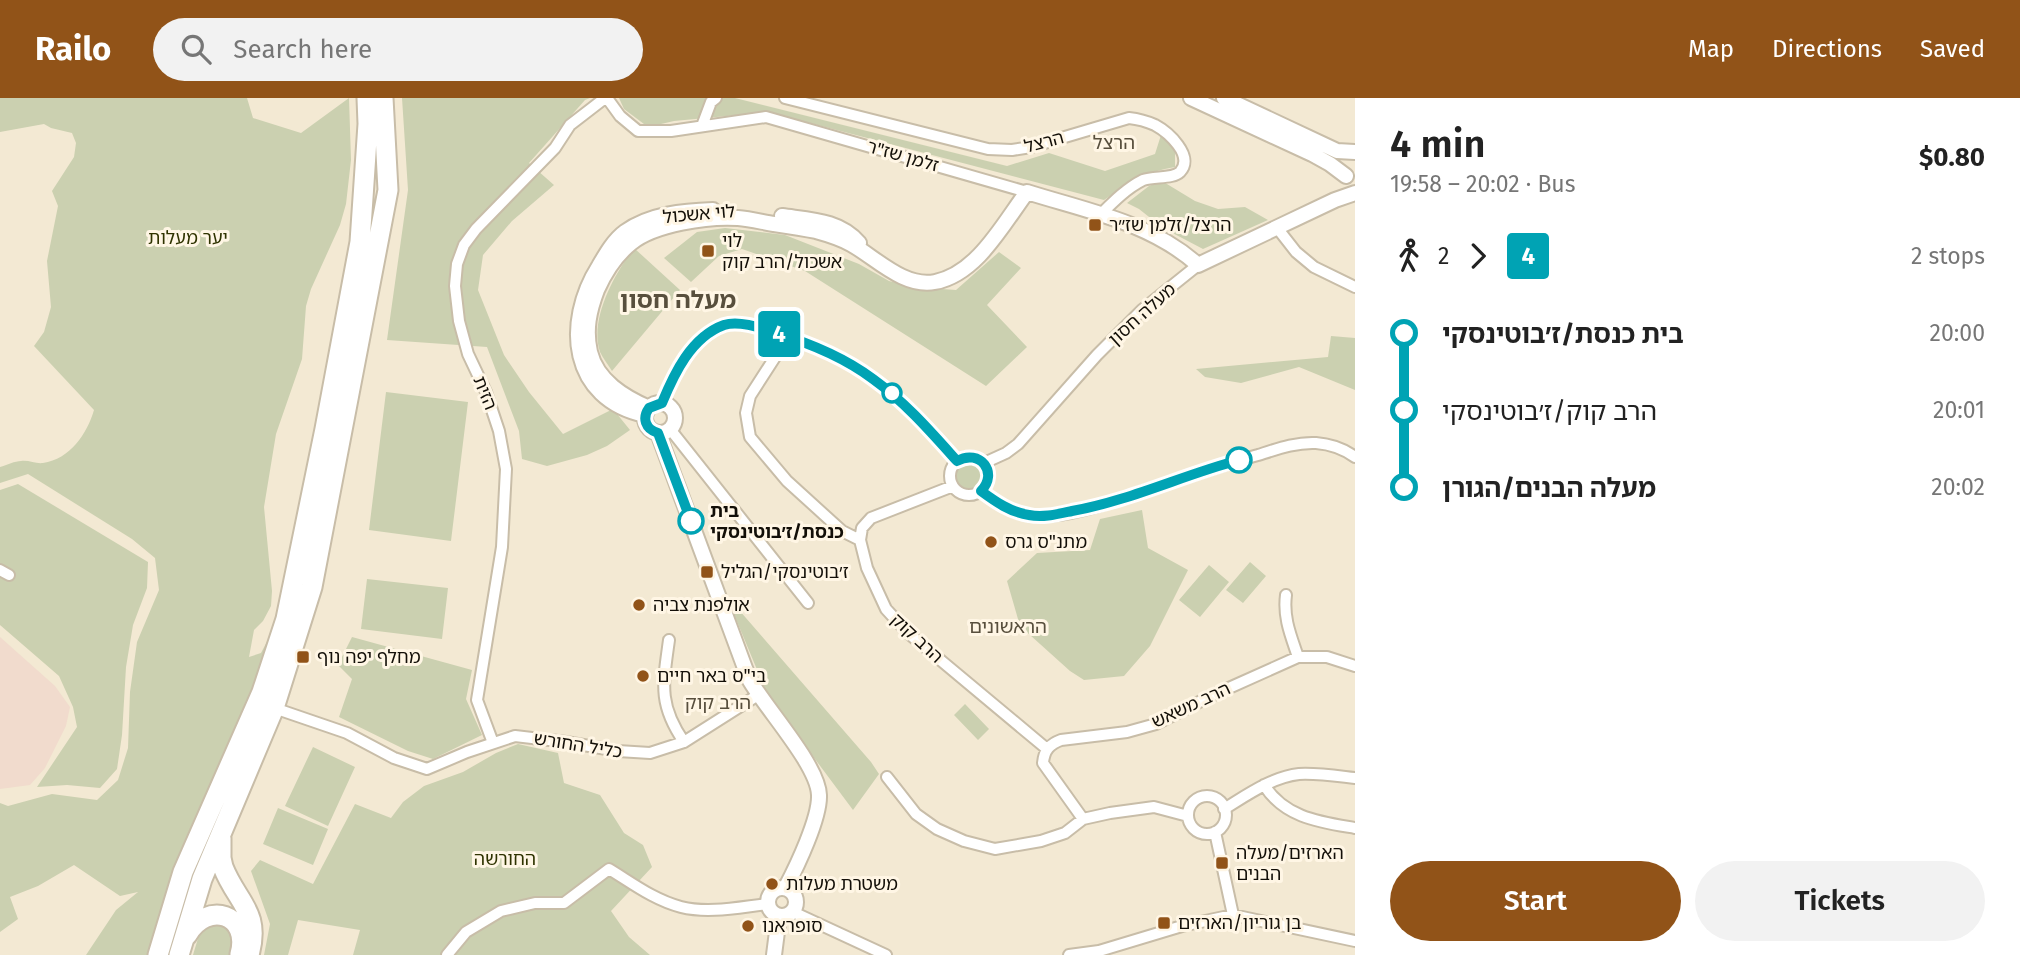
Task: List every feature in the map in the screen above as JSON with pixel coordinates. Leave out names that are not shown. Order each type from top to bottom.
[{"type":"highway","points":[[158,955],[183,872],[262,692],[286,619],[323,442],[360,242],[368,124],[367,98]]},
{"type":"highway","points":[[181,948],[202,879],[274,708],[312,587],[388,190],[383,98]]},
{"type":"highway","points":[[222,830],[223,867],[251,918],[249,955]]},
{"type":"highway","points":[[181,948],[190,929],[205,916],[216,914],[224,915],[236,924],[242,939],[240,955]]},
{"type":"street","name":"זלמן שז\"ר","points":[[606,98],[620,116],[638,131],[671,131],[766,117],[1101,214],[1152,232],[1198,265]]},
{"type":"street","name":"הזית","points":[[493,743],[477,700],[502,547],[506,469],[499,431],[486,392],[468,354],[459,321],[455,286],[457,264],[464,245],[477,229],[555,148],[570,125],[606,98]]},
{"type":"street","points":[[702,126],[711,102],[716,98]]},
{"type":"street","name":"הרצל","points":[[785,98],[988,149],[1012,150],[1031,147],[1129,118],[1142,119],[1157,126],[1178,145],[1184,156],[1184,166],[1173,176],[1146,179],[1131,186],[1101,214]]},
{"type":"street","points":[[1191,98],[1312,154],[1330,164],[1351,185]]},
{"type":"street","points":[[1224,98],[1337,151],[1355,152]]},
{"type":"street","points":[[1351,185],[1346,163],[1355,152]]},
{"type":"street","name":"מעלה חסון","points":[[984,463],[1006,453],[1017,444],[1097,355],[1142,310],[1198,265],[1330,203],[1351,185]]},
{"type":"street","name":"לוי אשכול","points":[[652,409],[631,412],[618,405],[590,381],[580,360],[577,331],[583,298],[606,253],[625,233],[651,219],[677,213],[737,209],[821,221],[852,234],[869,255],[892,271],[913,282],[934,283],[959,274],[977,259],[1027,192]]},
{"type":"street","points":[[1278,229],[1296,252],[1314,267],[1355,287]]},
{"type":"street","points":[[652,409],[673,411],[675,420],[664,431],[653,431],[646,425],[652,409],[691,350],[707,335],[725,325],[746,325],[788,337],[871,377],[917,418],[957,461]]},
{"type":"street","points":[[788,337],[750,396],[746,414],[750,437],[787,481],[842,531],[860,540],[862,528],[871,518],[953,486]]},
{"type":"street","points":[[664,431],[808,603]]},
{"type":"street","points":[[664,431],[749,679],[810,767],[819,795],[814,822],[786,887]]},
{"type":"street","points":[[981,491],[1016,512],[1048,516],[1098,507],[1222,465],[1296,444],[1330,445],[1355,457]]},
{"type":"street","points":[[974,457],[984,463],[988,475],[981,491],[969,495],[953,486],[950,476],[957,461],[974,457]]},
{"type":"street","name":"הרב קוק","points":[[860,540],[867,568],[886,609],[908,633],[1047,749]]},
{"type":"street","points":[[1286,595],[1284,609],[1298,657]]},
{"type":"street","points":[[669,640],[663,684],[667,710],[684,742]]},
{"type":"street","name":"הרב משאש","points":[[1047,749],[1052,743],[1061,740],[1127,732],[1156,724],[1298,657],[1327,657],[1355,666]]},
{"type":"street","name":"כליל החורש","points":[[274,708],[347,733],[394,758],[427,769],[515,736],[650,753],[684,742],[758,695]]},
{"type":"street","points":[[1047,749],[1043,763],[1083,819]]},
{"type":"street","points":[[1224,809],[1264,785],[1297,774],[1355,778]]},
{"type":"street","points":[[887,777],[916,814],[937,829],[964,841],[995,849],[1041,841],[1065,833],[1083,819],[1110,813],[1154,807],[1188,816]]},
{"type":"street","points":[[1264,785],[1276,800],[1299,816],[1355,828]]},
{"type":"street","points":[[1206,796],[1217,800],[1224,809],[1222,825],[1214,832],[1203,833],[1192,827],[1188,810],[1195,800],[1206,796]]},
{"type":"street","points":[[1214,832],[1233,915]]},
{"type":"street","points":[[447,955],[466,932],[501,911],[536,903],[564,903],[609,869],[657,898],[682,907],[712,910],[768,904]]},
{"type":"street","points":[[774,955],[786,914],[796,908],[794,893],[786,887],[776,888],[769,895],[768,904],[772,912],[786,914],[886,955]]},
{"type":"street","points":[[1069,955],[1099,951],[1182,926],[1233,915],[1355,941]]},
{"type":"shaded area","points":[[0,637],[55,686],[70,707],[66,726],[45,768],[30,785],[0,789]]},
{"type":"green space","name":"יער מעלות","points":[[0,98],[247,98],[253,118],[301,133],[349,98],[351,160],[346,204],[340,225],[311,289],[306,306],[302,359],[276,434],[264,507],[271,606],[263,621],[254,630],[249,657],[261,653],[281,615],[242,730],[149,955],[86,955],[116,910],[138,892],[120,896],[74,865],[38,886],[10,897],[18,919],[0,932],[0,803],[8,806],[52,794],[97,800],[118,780],[128,748],[130,692],[137,642],[159,590],[155,558],[132,539],[28,474],[0,483],[0,467],[19,461],[53,461],[69,451],[87,428],[94,410],[34,346],[44,332],[51,307],[47,261],[58,206],[52,191],[74,157],[76,143],[72,133],[44,124],[0,132]]},
{"type":"green space","points":[[402,98],[590,98],[585,100],[529,163],[554,185],[512,221],[483,255],[478,290],[504,355],[529,392],[563,434],[613,409],[630,430],[607,446],[587,455],[547,466],[522,459],[519,431],[487,347],[387,340],[408,190]]},
{"type":"green space","points":[[619,98],[735,98],[1007,166],[1049,153],[1105,171],[1155,154],[1161,135],[1175,151],[1175,167],[1138,179],[1104,200],[768,112],[674,121],[648,127],[624,109]]},
{"type":"green space","points":[[1162,181],[1195,201],[1218,209],[1245,207],[1268,220],[1203,249],[1163,228],[1127,203],[1149,186]]},
{"type":"green space","points":[[725,228],[785,235],[859,264],[889,281],[914,287],[956,290],[999,252],[1021,268],[987,305],[1027,347],[986,386],[805,271],[742,249],[719,256],[691,282],[664,258],[697,232]]},
{"type":"green space","points":[[634,248],[680,290],[612,371],[600,352],[598,325],[612,283]]},
{"type":"green space","points":[[1331,336],[1355,338],[1355,390],[1299,367],[1241,383],[1205,377],[1196,369],[1328,357]]},
{"type":"green space","points":[[386,392],[468,402],[451,541],[369,530]]},
{"type":"green space","points":[[969,460],[980,465],[985,476],[980,487],[969,492],[958,487],[953,476],[958,465]]},
{"type":"green space","points":[[18,484],[148,562],[147,588],[133,625],[126,667],[117,769],[100,788],[67,785],[37,787],[77,727],[73,707],[59,676],[0,625],[0,490]]},
{"type":"green space","points":[[1142,510],[1148,548],[1188,570],[1150,646],[1124,676],[1084,680],[1070,671],[1020,626],[1007,581],[1037,553],[1090,550],[1100,519]]},
{"type":"green space","points":[[1250,562],[1266,576],[1243,603],[1226,590]]},
{"type":"green space","points":[[1209,565],[1229,582],[1200,617],[1179,600]]},
{"type":"green space","points":[[367,579],[448,588],[442,639],[361,629]]},
{"type":"green space","points":[[726,595],[879,774],[853,810],[768,696]]},
{"type":"green space","points":[[352,637],[472,670],[466,699],[482,735],[433,759],[408,751],[339,717],[352,679],[338,665]]},
{"type":"green space","points":[[965,704],[989,729],[978,740],[954,715]]},
{"type":"green space","name":"החורשה","points":[[518,744],[558,753],[564,783],[600,795],[624,833],[643,845],[652,867],[611,911],[629,937],[650,955],[353,955],[360,930],[298,920],[288,955],[264,955],[270,924],[251,871],[260,860],[313,884],[355,804],[391,818],[403,802],[424,786],[463,772]]},
{"type":"green space","points":[[313,747],[355,767],[328,826],[285,806]]},
{"type":"green space","points":[[278,808],[328,829],[313,865],[263,844]]},
{"type":"green space","points":[[222,922],[233,934],[233,955],[193,955],[201,932]]},
{"type":"bus line","name":"4","points":[[691,521],[658,433],[646,425],[645,415],[653,405],[662,403],[677,369],[691,350],[707,335],[725,325],[746,325],[788,337],[871,377],[926,426],[957,461],[974,457],[984,463],[988,481],[981,491],[1016,512],[1048,516],[1098,507],[1239,460]]},
{"type":"place","name":"הרצל/זלמן שז״ר","points":[[1095,225]]},
{"type":"place","name":"לוי אשכול/הרב קוק","points":[[708,251]]},
{"type":"place","name":"בית כנסת/ז׳בוטינסקי","points":[[691,521]]},
{"type":"place","name":"מתנ\"ס גרס","points":[[991,542]]},
{"type":"place","name":"ז׳בוטינסקי/הגליל","points":[[707,572]]},
{"type":"place","name":"אולפנת צביה","points":[[639,605]]},
{"type":"place","name":"מחלף יפה נוף","points":[[303,657]]},
{"type":"place","name":"בי\"ס באר חיים","points":[[643,676]]},
{"type":"place","name":"הארזים/מעלה הבנים","points":[[1222,863]]},
{"type":"place","name":"משטרת מעלות","points":[[772,884]]},
{"type":"place","name":"בן גוריון/הארזים","points":[[1164,923]]},
{"type":"place","name":"סופראנו","points":[[748,926]]},
{"type":"district","name":"הרצל","points":[[1114,142]]},
{"type":"district","name":"מעלה חסון","points":[[678,300]]},
{"type":"district","name":"הראשונים","points":[[1008,626]]},
{"type":"district","name":"הרב קוק","points":[[718,702]]}]
